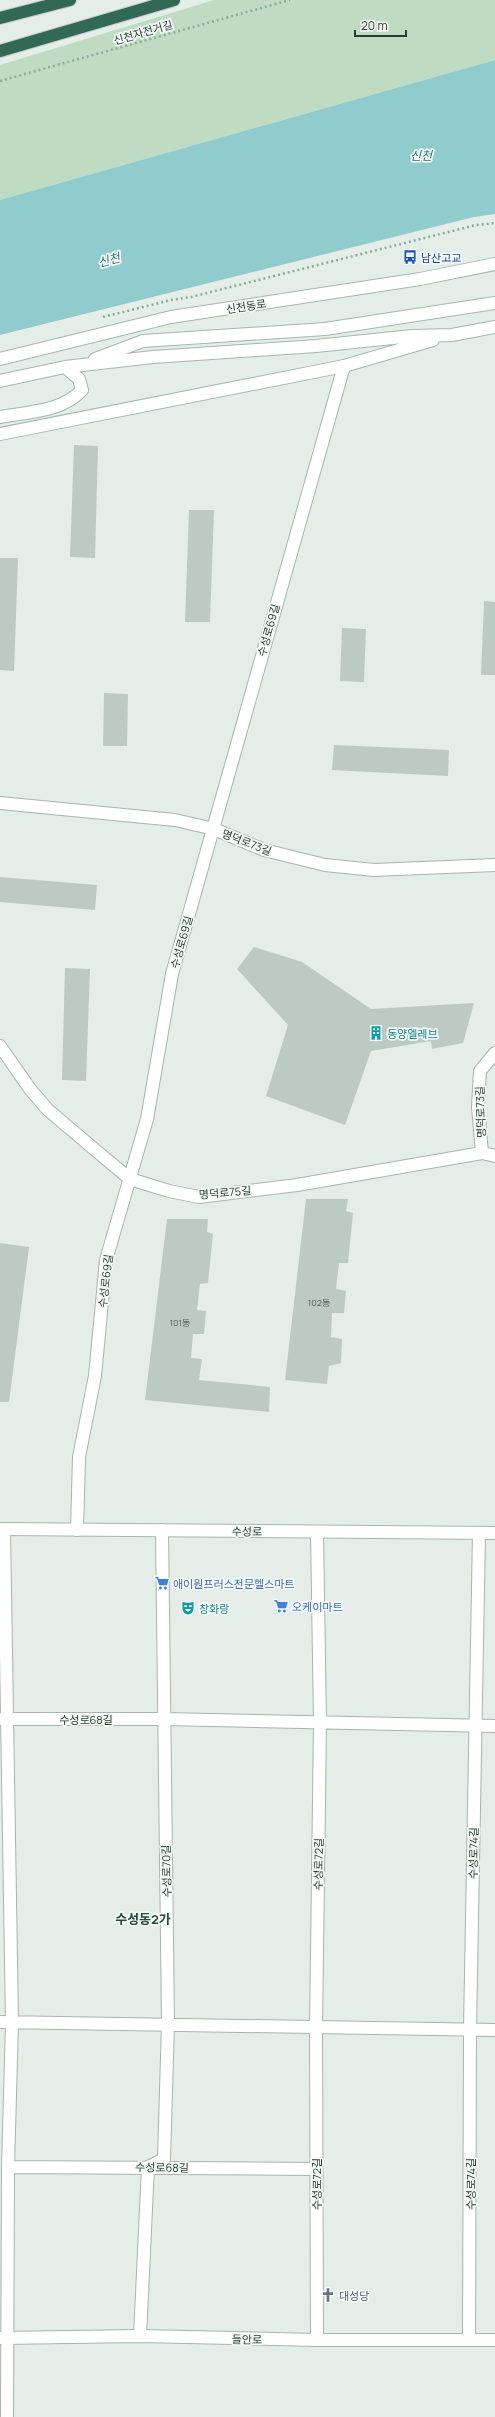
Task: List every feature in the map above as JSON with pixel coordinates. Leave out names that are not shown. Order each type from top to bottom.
[{"type":"highway","points":[[0,18],[70,0]]},
{"type":"highway","points":[[0,51],[174,0]]},
{"type":"street","name":"신천동로","points":[[0,359],[171,317],[420,279],[495,264]]},
{"type":"street","points":[[471,269],[495,272]]},
{"type":"street","points":[[71,366],[143,341],[325,329],[495,303]]},
{"type":"street","points":[[0,381],[71,366],[152,357],[316,346],[412,336],[452,334],[495,327]]},
{"type":"street","points":[[0,434],[344,366],[452,334]]},
{"type":"street","points":[[0,417],[58,406],[72,401],[82,390],[71,366]]},
{"type":"street","name":"수성로69길","points":[[77,1530],[79,1457],[95,1376],[106,1260],[147,1120],[172,974],[344,366]]},
{"type":"street","name":"명덕로73길","points":[[0,803],[175,820],[214,829],[264,850],[325,865],[374,870],[495,865]]},
{"type":"street","name":"명덕로75길","points":[[0,1046],[30,1089],[47,1109],[130,1179],[169,1191],[199,1196],[298,1185],[482,1153]]},
{"type":"street","name":"명덕로73길","points":[[482,1153],[478,1107],[480,1071],[495,1053]]},
{"type":"street","points":[[482,1153],[495,1156]]},
{"type":"street","points":[[2,1529],[8,2167],[3,2338],[7,2417]]},
{"type":"street","name":"수성로","points":[[2,1529],[495,1533]]},
{"type":"street","name":"수성로70길","points":[[148,2167],[164,2159],[168,2023],[162,1530]]},
{"type":"street","name":"수성로72길","points":[[317,1532],[320,1723],[316,2029],[317,2340]]},
{"type":"street","name":"수성로74길","points":[[469,2339],[470,2029],[479,1533]]},
{"type":"street","name":"수성로68길","points":[[3,1719],[165,1719]]},
{"type":"street","points":[[165,1719],[495,1726]]},
{"type":"street","points":[[6,2022],[168,2023],[316,2029],[495,2030]]},
{"type":"street","name":"수성로68길","points":[[8,2167],[316,2169]]},
{"type":"street","points":[[140,2336],[148,2167]]},
{"type":"street","name":"들안로","points":[[3,2338],[140,2336],[317,2340],[495,2340]]},
{"type":"path","name":"신천자전거길","points":[[0,81],[290,0]]},
{"type":"path","points":[[96,319],[171,300],[199,295],[476,225],[495,223]]},
{"type":"green space","points":[[214,0],[495,0],[495,60],[0,200],[0,65]]},
{"type":"water","name":"신천","points":[[495,60],[495,214],[474,217],[0,335],[0,200]]},
{"type":"building","points":[[74,445],[98,446],[95,558],[70,557]]},
{"type":"building","points":[[189,510],[214,510],[210,622],[185,622]]},
{"type":"building","points":[[0,558],[18,558],[14,671],[0,670]]},
{"type":"building","points":[[484,601],[495,602],[495,675],[481,675]]},
{"type":"building","points":[[342,628],[366,629],[364,682],[340,681]]},
{"type":"building","points":[[104,693],[128,694],[127,746],[103,746]]},
{"type":"building","points":[[334,745],[449,750],[448,776],[332,770]]},
{"type":"building","points":[[0,877],[97,885],[95,910],[0,902]]},
{"type":"building","name":"동양엘레브","points":[[254,947],[302,962],[371,1009],[474,1003],[463,1043],[432,1049],[431,1041],[371,1051],[345,1125],[266,1096],[288,1025],[237,969]]},
{"type":"building","points":[[65,968],[90,969],[86,1081],[62,1080]]},
{"type":"building","points":[[306,1199],[348,1199],[346,1211],[353,1213],[348,1263],[339,1263],[336,1289],[346,1291],[344,1313],[332,1313],[331,1337],[342,1339],[341,1363],[329,1366],[327,1384],[285,1380]]},
{"type":"building","points":[[167,1219],[208,1219],[207,1232],[213,1234],[208,1283],[200,1284],[197,1310],[206,1311],[204,1334],[193,1334],[191,1358],[202,1359],[199,1380],[270,1387],[269,1412],[145,1400]]},
{"type":"building","points":[[0,1243],[29,1247],[9,1402],[0,1402]]},
{"type":"place","name":"남산고교","points":[[410,257]]},
{"type":"place","name":"동양엘레브","points":[[376,1033]]},
{"type":"place","name":"애이원프러스전문헬스마트","points":[[162,1583]]},
{"type":"place","name":"오케이마트","points":[[281,1606]]},
{"type":"place","name":"창화랑","points":[[188,1608]]},
{"type":"place","name":"대성당","points":[[328,2295]]},
{"type":"district","name":"수성동2가","points":[[143,1919]]}]
